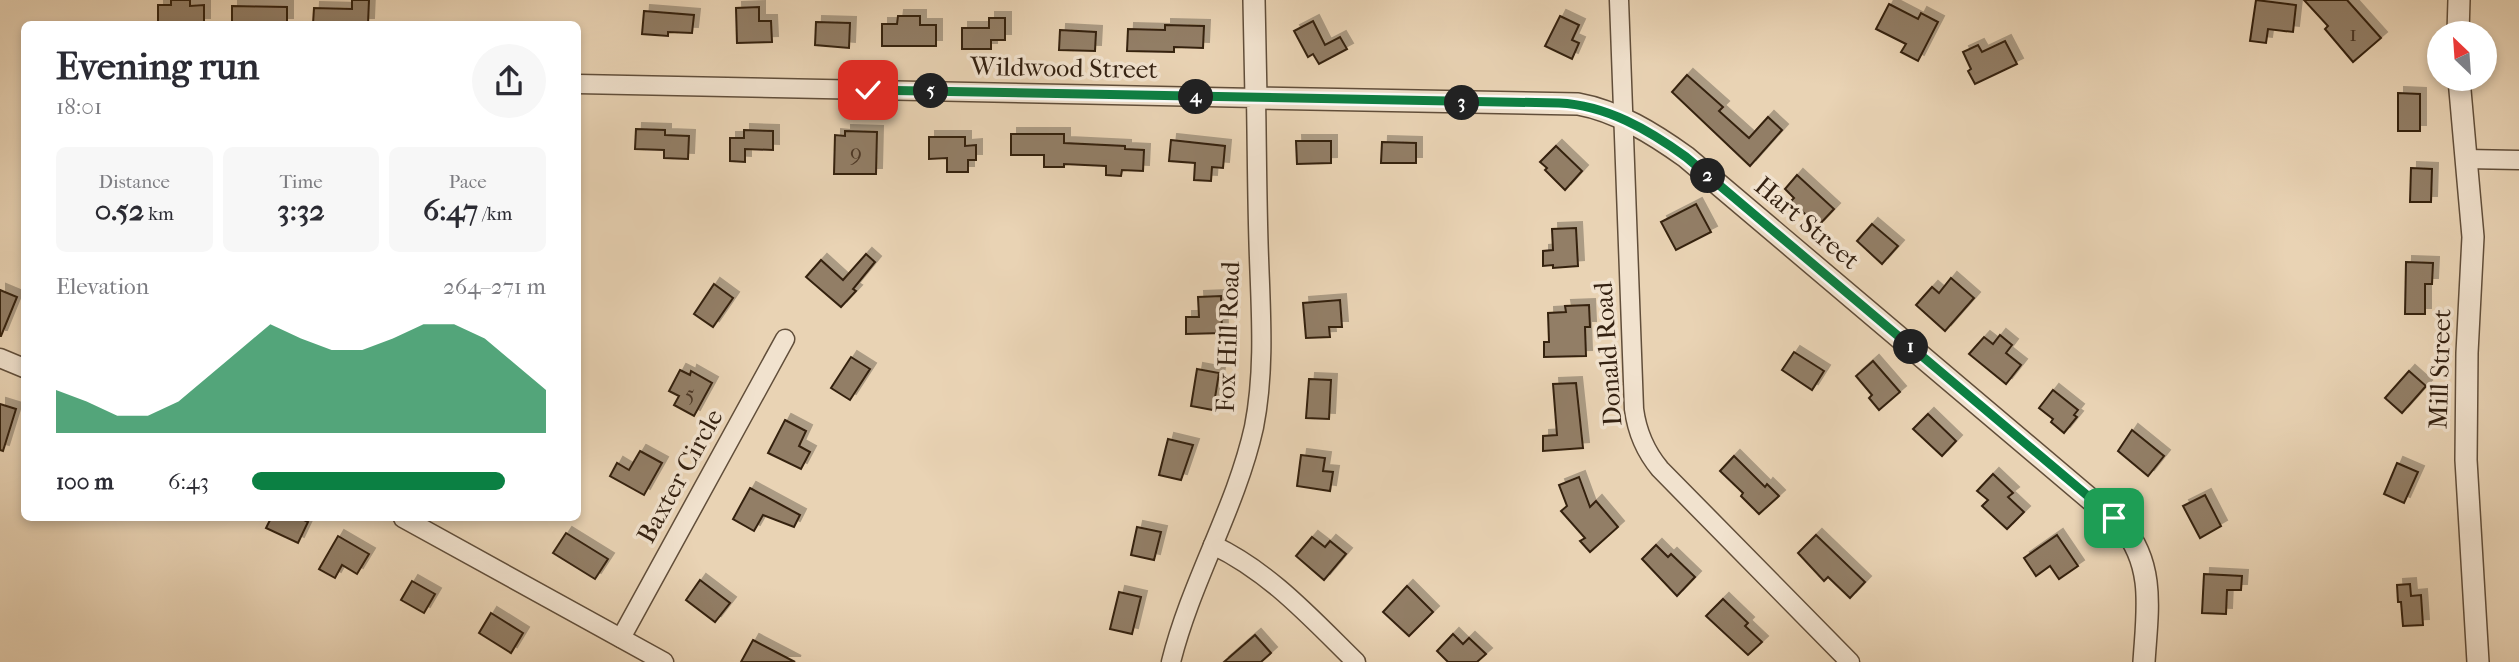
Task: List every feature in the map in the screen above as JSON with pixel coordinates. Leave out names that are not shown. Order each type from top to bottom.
[{"type":"street","name":"Fox Hill Road","points":[[1171,662],[1181,626],[1242,469],[1258,404],[1262,338],[1254,0]]},
{"type":"street","name":"Donald Road","points":[[1619,0],[1633,396],[1640,437],[1660,469],[1850,662]]},
{"type":"street","points":[[2459,0],[2459,21]]},
{"type":"street","name":"Wildwood Street","points":[[581,84],[1256,98]]},
{"type":"street","name":"Mill Street","points":[[2460,91],[2473,237],[2467,353],[2466,460],[2478,662]]},
{"type":"street","name":"Hart Street","points":[[1256,98],[1569,104],[1591,107],[1656,137],[1686,157],[2122,526],[2135,543],[2146,574],[2148,596],[2144,662]]},
{"type":"street","points":[[2466,159],[2519,160]]},
{"type":"street","name":"Baxter Circle","points":[[621,638],[785,338]]},
{"type":"street","points":[[0,358],[21,367]]},
{"type":"street","points":[[408,521],[664,662]]},
{"type":"street","points":[[1213,545],[1258,570],[1356,662]]},
{"type":"building","points":[[171,0],[190,0],[190,6],[204,5],[204,21],[158,21],[158,5],[171,5]]},
{"type":"building","points":[[352,0],[369,0],[368,21],[313,21],[314,8],[352,9]]},
{"type":"building","points":[[2256,0],[2296,5],[2293,32],[2268,29],[2266,43],[2250,41]]},
{"type":"building","points":[[2304,0],[2347,0],[2381,38],[2353,62],[2325,29],[2328,26]]},
{"type":"building","points":[[1889,4],[1918,19],[1921,13],[1938,22],[1918,61],[1901,52],[1906,44],[1876,29]]},
{"type":"building","points":[[232,6],[287,7],[287,21],[232,21]]},
{"type":"building","points":[[759,7],[759,21],[771,21],[772,42],[737,43],[736,8]]},
{"type":"building","points":[[644,11],[694,15],[692,33],[668,32],[668,36],[642,34]]},
{"type":"building","points":[[898,16],[920,16],[920,25],[936,25],[936,46],[882,46],[882,24],[897,24]]},
{"type":"building","points":[[1560,16],[1579,25],[1572,40],[1579,43],[1572,59],[1545,46]]},
{"type":"building","points":[[989,18],[1005,18],[1005,40],[991,40],[991,49],[962,49],[962,28],[989,28]]},
{"type":"building","points":[[1313,21],[1325,45],[1340,37],[1347,49],[1319,64],[1313,54],[1308,57],[1294,31]]},
{"type":"building","points":[[816,22],[850,23],[849,48],[815,45]]},
{"type":"building","points":[[1165,25],[1204,26],[1203,48],[1174,47],[1174,52],[1127,51],[1128,29],[1165,30]]},
{"type":"building","points":[[1060,30],[1096,32],[1095,51],[1059,50]]},
{"type":"building","points":[[2005,41],[2017,64],[1975,84],[1963,52],[1978,45],[1982,52]]},
{"type":"building","points":[[1687,75],[1723,107],[1719,111],[1749,138],[1768,117],[1782,130],[1750,166],[1672,92]]},
{"type":"building","points":[[2398,93],[2420,94],[2420,131],[2398,131]]},
{"type":"building","points":[[636,129],[665,130],[665,135],[689,136],[688,159],[664,158],[664,150],[635,149]]},
{"type":"building","points":[[744,130],[773,131],[773,150],[745,149],[745,162],[730,161],[730,138],[744,138]]},
{"type":"building","points":[[845,131],[877,132],[876,174],[834,174],[835,135],[845,136]]},
{"type":"building","points":[[1011,134],[1064,134],[1064,143],[1125,146],[1125,149],[1144,150],[1143,171],[1122,170],[1121,176],[1106,175],[1106,166],[1064,164],[1064,167],[1044,167],[1044,155],[1011,155]]},
{"type":"building","points":[[929,137],[965,137],[965,146],[976,145],[976,160],[968,160],[968,172],[947,172],[947,158],[929,159]]},
{"type":"building","points":[[1171,140],[1225,146],[1223,168],[1212,167],[1211,181],[1194,180],[1195,163],[1169,161]]},
{"type":"building","points":[[1296,141],[1331,141],[1331,163],[1297,164]]},
{"type":"building","points":[[1382,142],[1416,143],[1416,163],[1381,163]]},
{"type":"building","points":[[1556,146],[1582,171],[1565,190],[1540,162]]},
{"type":"building","points":[[2411,168],[2432,169],[2431,202],[2410,202]]},
{"type":"building","points":[[1797,175],[1834,209],[1818,226],[1791,201],[1794,198],[1785,189]]},
{"type":"building","points":[[1696,204],[1711,232],[1676,250],[1661,222]]},
{"type":"building","points":[[1872,224],[1898,246],[1882,264],[1857,241]]},
{"type":"building","points":[[1576,228],[1578,266],[1543,266],[1543,251],[1553,250],[1552,229]]},
{"type":"building","points":[[866,254],[875,262],[853,289],[856,291],[841,307],[806,277],[821,260],[843,280]]},
{"type":"building","points":[[2406,262],[2433,263],[2432,284],[2425,284],[2425,314],[2405,314]]},
{"type":"building","points":[[1951,278],[1974,298],[1945,331],[1916,305],[1932,287],[1939,293]]},
{"type":"building","points":[[714,284],[733,298],[713,327],[694,314]]},
{"type":"building","points":[[0,290],[17,297],[1,336],[0,336]]},
{"type":"building","points":[[1221,296],[1222,333],[1186,334],[1186,317],[1199,317],[1198,297]]},
{"type":"building","points":[[1340,300],[1342,327],[1329,327],[1330,337],[1306,338],[1303,303]]},
{"type":"building","points":[[1589,305],[1590,327],[1585,327],[1586,356],[1544,357],[1544,342],[1549,342],[1548,313],[1566,312],[1565,306]]},
{"type":"building","points":[[2000,335],[2012,345],[2006,353],[2021,365],[2006,384],[1969,354],[1984,337],[1993,344]]},
{"type":"building","points":[[1794,352],[1824,371],[1812,390],[1782,370]]},
{"type":"building","points":[[851,357],[870,369],[850,400],[831,388]]},
{"type":"building","points":[[1873,361],[1900,392],[1879,410],[1869,398],[1872,395],[1856,376]]},
{"type":"building","points":[[1197,369],[1219,373],[1213,410],[1191,406]]},
{"type":"building","points":[[680,370],[690,375],[691,371],[712,383],[694,416],[674,405],[679,396],[669,391]]},
{"type":"building","points":[[2409,371],[2426,386],[2402,413],[2385,398]]},
{"type":"building","points":[[1309,379],[1331,380],[1329,419],[1306,418]]},
{"type":"building","points":[[1576,383],[1583,448],[1543,451],[1543,436],[1557,435],[1553,384]]},
{"type":"building","points":[[2053,390],[2078,410],[2074,415],[2077,417],[2064,433],[2051,422],[2053,419],[2039,408]]},
{"type":"building","points":[[0,404],[16,409],[3,451],[0,450]]},
{"type":"building","points":[[1928,414],[1956,441],[1942,456],[1913,429]]},
{"type":"building","points":[[785,420],[806,431],[799,446],[810,452],[801,469],[768,453]]},
{"type":"building","points":[[2132,430],[2164,456],[2148,476],[2118,451]]},
{"type":"building","points":[[1168,439],[1193,445],[1181,480],[1159,475]]},
{"type":"building","points":[[640,451],[662,463],[644,495],[610,476],[617,463],[629,470]]},
{"type":"building","points":[[1301,455],[1325,458],[1323,471],[1333,472],[1330,491],[1297,486]]},
{"type":"building","points":[[1734,456],[1765,487],[1767,484],[1779,496],[1759,514],[1741,496],[1743,493],[1720,471]]},
{"type":"building","points":[[2397,463],[2418,472],[2404,503],[2384,494]]},
{"type":"building","points":[[1993,474],[2013,493],[2008,497],[2024,512],[2007,529],[1982,506],[1988,500],[1977,491]]},
{"type":"building","points":[[1579,477],[1590,507],[1596,501],[1618,527],[1590,552],[1580,541],[1585,538],[1561,511],[1567,506],[1559,485]]},
{"type":"building","points":[[750,488],[800,515],[794,527],[763,515],[754,531],[733,519]]},
{"type":"building","points":[[2205,495],[2221,526],[2200,538],[2183,506]]},
{"type":"building","points":[[270,521],[308,522],[298,543],[266,528]]},
{"type":"building","points":[[1137,527],[1161,532],[1154,560],[1131,555]]},
{"type":"building","points":[[566,533],[608,559],[595,579],[553,553]]},
{"type":"building","points":[[1816,535],[1865,582],[1850,598],[1828,577],[1824,581],[1798,553]]},
{"type":"building","points":[[2057,535],[2078,566],[2059,579],[2050,566],[2036,576],[2024,558]]},
{"type":"building","points":[[338,536],[369,554],[357,574],[342,565],[335,578],[319,569]]},
{"type":"building","points":[[1312,537],[1325,547],[1330,541],[1346,554],[1324,580],[1296,556]]},
{"type":"building","points":[[1656,545],[1668,557],[1671,554],[1695,577],[1677,596],[1642,559]]},
{"type":"building","points":[[2204,574],[2242,576],[2241,590],[2227,590],[2226,614],[2202,613]]},
{"type":"building","points":[[700,580],[730,603],[715,622],[686,600]]},
{"type":"building","points":[[412,581],[435,594],[424,613],[401,600]]},
{"type":"building","points":[[2410,584],[2411,596],[2421,595],[2423,625],[2403,626],[2397,585]]},
{"type":"building","points":[[1407,586],[1433,612],[1409,636],[1383,612]]},
{"type":"building","points":[[1119,592],[1141,597],[1132,634],[1110,629]]},
{"type":"building","points":[[1723,599],[1748,623],[1745,626],[1762,642],[1748,655],[1706,616]]},
{"type":"building","points":[[491,613],[523,633],[511,653],[479,633]]},
{"type":"building","points":[[1453,634],[1463,644],[1469,638],[1486,654],[1477,662],[1448,662],[1437,651]]},
{"type":"building","points":[[1255,635],[1271,653],[1261,662],[1224,662]]},
{"type":"building","points":[[753,640],[795,662],[741,662]]},
{"type":"route","points":[[868,90],[1559,103],[1578,104],[1606,112],[1647,131],[1686,157],[2114,518]]}]
